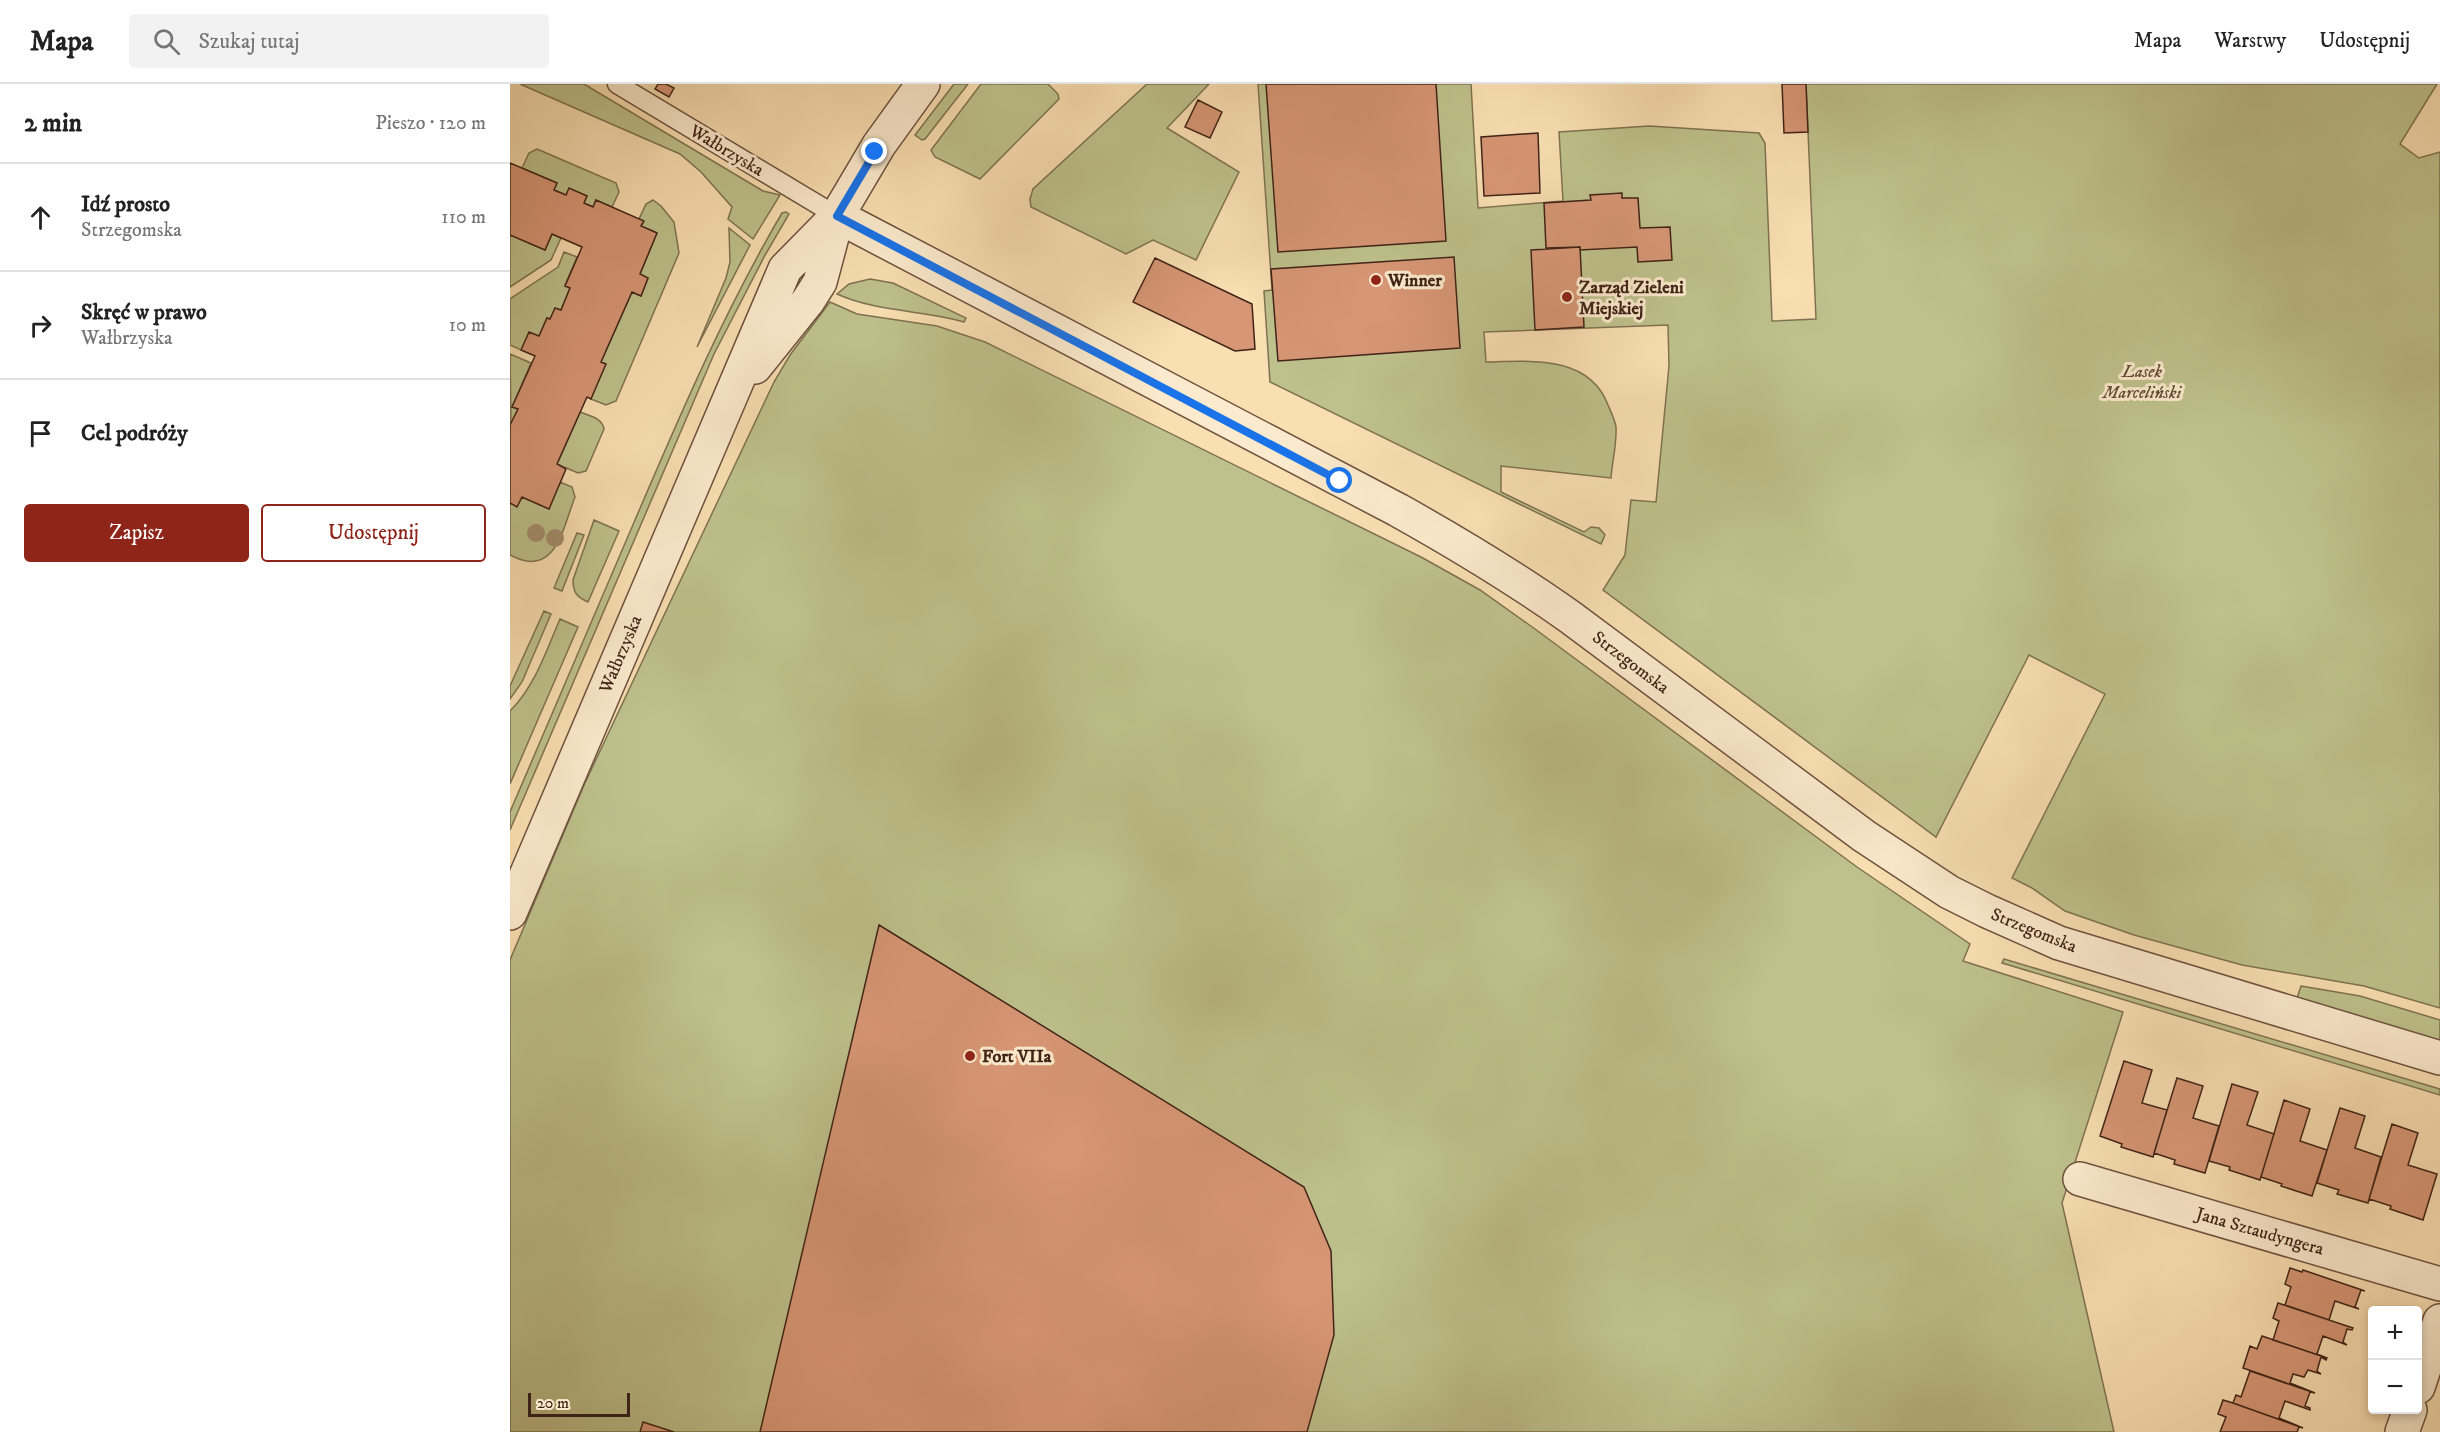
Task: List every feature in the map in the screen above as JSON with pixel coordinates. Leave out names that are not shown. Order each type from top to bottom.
[{"type":"street","name":"Wałbrzyska","points":[[510,913],[784,269],[837,216],[879,145],[923,84]]},
{"type":"street","name":"Strzegomska","points":[[837,216],[1398,510],[1462,546],[1570,617],[1863,837],[1907,867],[1965,900],[2060,943],[2440,1058]]},
{"type":"street","name":"Jana Sztaudyngera","points":[[2080,1179],[2440,1284]]},
{"type":"street","points":[[2422,1376],[2439,1328]]},
{"type":"street","points":[[2402,1432],[2409,1414]]},
{"type":"lane","name":"Wałbrzyska","points":[[617,84],[837,216]]},
{"type":"green space","points":[[520,84],[584,84],[763,191],[780,195],[753,239],[728,219],[732,207],[701,172],[680,154]]},
{"type":"green space","points":[[954,84],[968,84],[922,140],[915,135]]},
{"type":"green space","points":[[981,84],[1048,84],[1058,94],[1059,99],[980,179],[935,157],[931,150]]},
{"type":"green space","points":[[1147,84],[1209,84],[1167,128],[1239,172],[1196,260],[1153,240],[1126,254],[1031,207],[1030,199],[1033,189]]},
{"type":"green space","name":"Lasek Marceliński","points":[[1258,84],[1471,84],[1478,208],[1563,201],[1559,132],[1649,126],[1759,133],[1765,143],[1772,321],[1816,319],[1806,84],[2437,84],[2400,144],[2419,158],[2440,152],[2440,1008],[2364,986],[2242,965],[2134,935],[2065,911],[2032,888],[2012,878],[2105,694],[2029,655],[1936,837],[1603,590],[1625,555],[1631,500],[1656,502],[1669,366],[1668,325],[1484,332],[1486,362],[1539,362],[1573,369],[1587,377],[1599,389],[1608,405],[1616,427],[1611,478],[1501,466],[1501,492],[1584,532],[1591,527],[1599,528],[1605,535],[1601,544],[1270,382],[1264,291],[1272,290]]},
{"type":"green space","points":[[537,149],[616,183],[619,192],[612,207],[596,200],[593,207],[584,203],[587,196],[566,195],[554,190],[557,183],[522,168],[529,153]]},
{"type":"green space","points":[[653,200],[674,222],[679,253],[616,401],[606,405],[591,399],[601,362],[632,292],[641,296],[648,278],[640,274],[657,233],[641,226],[643,221],[639,219],[646,204]]},
{"type":"green space","points":[[782,213],[789,214],[714,354],[510,830],[510,812],[686,403],[741,288]]},
{"type":"green space","points":[[729,228],[750,245],[697,347],[726,278],[730,262]]},
{"type":"green space","points":[[552,234],[561,238],[551,260],[510,287],[510,235],[545,250]]},
{"type":"green space","points":[[564,252],[577,257],[565,285],[570,288],[561,310],[550,319],[547,318],[539,336],[521,350],[510,345],[510,299],[558,267]]},
{"type":"green space","points":[[870,279],[893,283],[966,318],[964,322],[884,308],[837,294],[849,284]]},
{"type":"green space","points":[[830,302],[857,314],[937,326],[985,342],[1421,557],[1480,590],[1857,867],[1970,944],[1963,961],[2123,1012],[2062,1203],[2114,1432],[510,1432],[510,960],[584,785],[774,382],[790,355]]},
{"type":"green space","points":[[510,354],[531,363],[512,407],[518,409],[511,426]]},
{"type":"green space","points":[[580,412],[598,420],[604,429],[586,471],[578,473],[557,464]]},
{"type":"green space","points":[[560,482],[572,487],[575,497],[555,547],[548,556],[538,561],[526,561],[510,555],[510,503],[517,506],[522,497],[549,509]]},
{"type":"green space","points":[[594,520],[619,531],[588,602],[576,594],[573,580]]},
{"type":"green space","points":[[577,533],[584,535],[562,591],[554,588]]},
{"type":"green space","points":[[544,611],[551,614],[522,682],[510,699],[510,686]]},
{"type":"green space","points":[[560,619],[578,627],[510,784],[510,711],[533,679]]},
{"type":"green space","points":[[2004,959],[2440,1089],[2440,1095],[2002,963]]},
{"type":"green space","points":[[2301,986],[2360,996],[2440,1020],[2440,1041],[2297,998]]},
{"type":"building","points":[[658,84],[666,84],[674,88],[669,97],[655,89]]},
{"type":"building","points":[[1266,84],[1436,84],[1446,241],[1278,252]]},
{"type":"building","points":[[1782,84],[1806,84],[1808,132],[1784,133]]},
{"type":"building","points":[[1198,100],[1222,112],[1210,138],[1185,127]]},
{"type":"building","points":[[1538,133],[1540,193],[1484,196],[1481,137]]},
{"type":"building","points":[[510,163],[557,183],[554,190],[566,195],[569,188],[587,196],[584,203],[593,207],[596,200],[644,221],[641,226],[657,233],[640,274],[648,278],[641,296],[632,292],[601,362],[606,364],[591,399],[587,397],[557,464],[566,469],[549,509],[522,497],[517,507],[510,503],[510,425],[518,409],[512,407],[535,356],[521,350],[529,332],[539,336],[547,318],[550,319],[555,308],[561,310],[570,288],[565,286],[582,247],[552,234],[545,250],[510,235]]},
{"type":"building","points":[[1622,193],[1622,198],[1638,198],[1640,228],[1670,227],[1672,260],[1638,262],[1637,247],[1580,250],[1580,247],[1546,248],[1544,203],[1591,200],[1590,195]]},
{"type":"building","points":[[1580,247],[1584,327],[1535,330],[1531,250]]},
{"type":"building","points":[[1454,257],[1460,348],[1278,361],[1271,269]]},
{"type":"building","points":[[1155,258],[1252,304],[1255,349],[1235,351],[1133,302]]},
{"type":"building","name":"Fort VIIa","points":[[879,925],[1304,1187],[1331,1251],[1334,1335],[1307,1432],[760,1432]]},
{"type":"building","points":[[2124,1061],[2152,1070],[2142,1103],[2167,1110],[2153,1157],[2121,1147],[2122,1144],[2100,1136]]},
{"type":"building","points":[[2177,1078],[2203,1086],[2193,1118],[2219,1126],[2205,1173],[2174,1164],[2175,1160],[2154,1153]]},
{"type":"building","points":[[2232,1084],[2258,1092],[2247,1125],[2274,1134],[2260,1180],[2209,1161]]},
{"type":"building","points":[[2284,1100],[2310,1109],[2300,1141],[2327,1150],[2312,1196],[2261,1177]]},
{"type":"building","points":[[2340,1108],[2365,1116],[2355,1148],[2381,1157],[2368,1203],[2337,1194],[2339,1190],[2317,1183]]},
{"type":"building","points":[[2392,1124],[2418,1133],[2408,1165],[2437,1174],[2423,1220],[2369,1199]]},
{"type":"building","points":[[2290,1268],[2302,1272],[2303,1270],[2365,1291],[2361,1290],[2355,1307],[2359,1309],[2335,1301],[2329,1320],[2285,1305],[2291,1287],[2285,1284]]},
{"type":"building","points":[[2278,1303],[2353,1328],[2352,1330],[2347,1329],[2343,1342],[2347,1345],[2323,1336],[2317,1354],[2327,1358],[2273,1340],[2279,1321],[2273,1318]]},
{"type":"building","points":[[2262,1336],[2327,1358],[2326,1360],[2321,1357],[2317,1371],[2321,1374],[2308,1370],[2304,1377],[2293,1374],[2290,1383],[2315,1393],[2243,1368],[2250,1346],[2257,1349]]},
{"type":"building","points":[[2250,1371],[2315,1393],[2310,1392],[2305,1406],[2310,1410],[2285,1401],[2279,1418],[2303,1428],[2233,1403],[2236,1395],[2241,1397]]},
{"type":"building","points":[[2223,1400],[2303,1428],[2299,1427],[2297,1432],[2220,1432],[2226,1417],[2218,1414]]},
{"type":"building","points":[[643,1422],[674,1432],[640,1432]]},
{"type":"place","name":"Winner","points":[[1376,280]]},
{"type":"place","name":"Zarząd Zieleni Miejskiej","points":[[1567,297]]},
{"type":"place","name":"Fort VIIa","points":[[970,1056]]},
{"type":"route","points":[[875,152],[837,216],[1340,481]]}]
